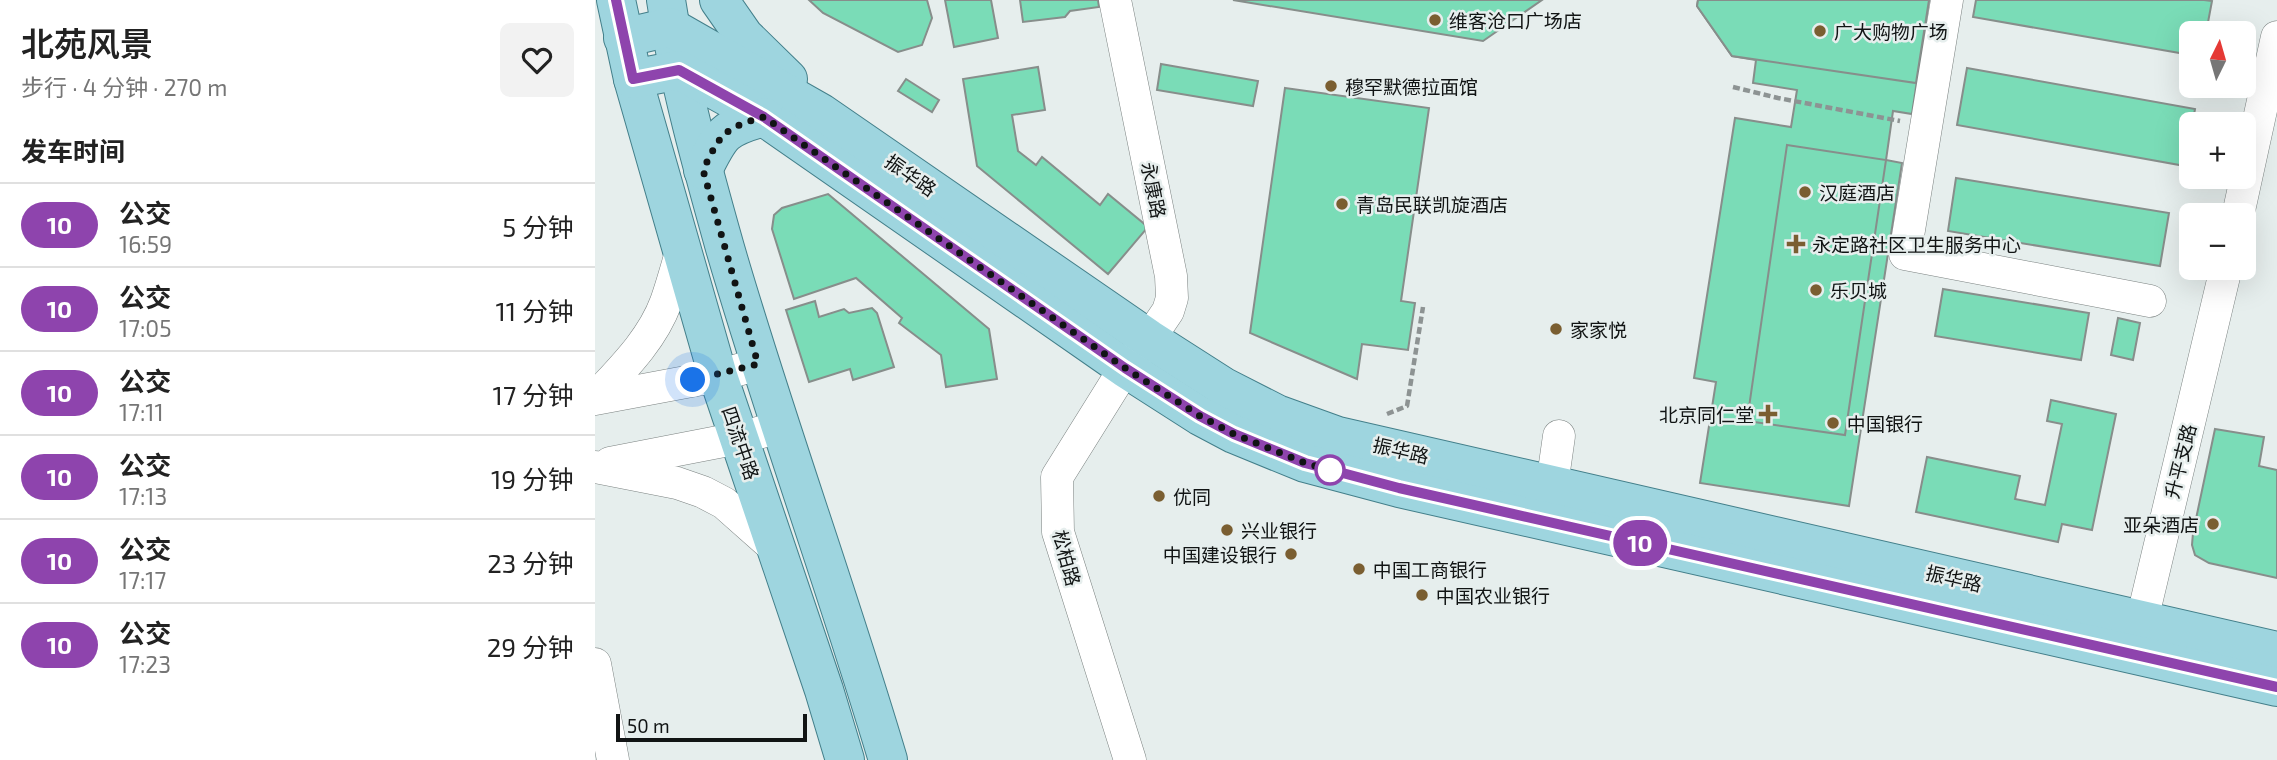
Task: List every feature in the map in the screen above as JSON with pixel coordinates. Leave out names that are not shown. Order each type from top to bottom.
[{"type":"main road","name":"四流中路","points":[[616,0],[633,79],[718,376],[845,760]]},
{"type":"main road","points":[[719,0],[744,36],[821,113]]},
{"type":"main road","points":[[623,38],[668,13],[703,170],[758,364],[869,695],[888,760]]},
{"type":"main road","name":"振华路","points":[[668,13],[821,113],[1149,339],[1224,387],[1277,414],[1339,436],[1552,485],[2138,638],[2277,687]]},
{"type":"main road","points":[[633,79],[679,70]]},
{"type":"main road","name":"振华路","points":[[679,70],[764,117],[1125,368],[1200,416],[1234,434],[1305,463],[1399,488],[2138,638],[2277,651]]},
{"type":"main road","points":[[703,170],[717,141],[733,125],[764,117]]},
{"type":"street","name":"永康路","points":[[1115,0],[1171,276],[1172,298],[1168,311],[1125,368]]},
{"type":"street","points":[[1947,0],[1905,254],[2150,301]]},
{"type":"street","points":[[2241,203],[2277,37]]},
{"type":"street","points":[[595,399],[633,356],[652,329],[666,303],[682,249]]},
{"type":"street","name":"升平支路","points":[[2138,638],[2223,280]]},
{"type":"street","points":[[595,399],[718,376],[758,364]]},
{"type":"street","name":"松柏路","points":[[1125,368],[1057,477],[1058,532],[1130,760]]},
{"type":"street","points":[[595,467],[780,427]]},
{"type":"street","points":[[1552,485],[1559,436]]},
{"type":"street","points":[[595,467],[677,482],[702,492],[723,503],[776,548]]},
{"type":"street","points":[[595,664],[613,760]]},
{"type":"path","points":[[1733,87],[1778,99],[1926,126]]},
{"type":"path","points":[[1384,416],[1407,406],[1423,307]]},
{"type":"building","points":[[809,0],[927,0],[932,18],[922,45],[898,52],[823,13]]},
{"type":"building","points":[[945,0],[991,0],[998,38],[954,47]]},
{"type":"building","points":[[1020,0],[1098,0],[1099,7],[1070,11],[1065,17],[1023,22]]},
{"type":"building","name":"维客沧口广场店","points":[[1233,0],[1542,0],[1483,41]]},
{"type":"building","points":[[1698,0],[1929,0],[1912,114],[1893,111],[1886,160],[1902,163],[1849,506],[1700,483],[1716,382],[1694,378],[1735,118],[1791,127],[1797,90],[1753,83],[1756,60],[1732,56],[1697,6]]},
{"type":"building","name":"广大购物广场","points":[[1698,0],[1929,0],[1916,83],[1732,56],[1697,6]]},
{"type":"building","points":[[1976,0],[2212,1],[2208,21],[2179,21],[2179,53],[1973,17]]},
{"type":"building","points":[[1161,64],[1258,81],[1253,106],[1157,90]]},
{"type":"building","points":[[1038,67],[1045,110],[1012,115],[1018,151],[1036,165],[1042,157],[1100,205],[1108,194],[1148,227],[1108,274],[977,166],[963,79]]},
{"type":"building","points":[[1967,68],[2195,109],[2194,112],[2179,112],[2179,165],[1957,125]]},
{"type":"building","points":[[906,79],[939,100],[932,112],[898,91]]},
{"type":"building","name":"青岛民联凯旋酒店","points":[[1285,88],[1429,108],[1401,301],[1415,303],[1408,350],[1362,344],[1357,379],[1250,333]]},
{"type":"building","name":"乐贝城","points":[[1787,145],[1886,160],[1845,435],[1747,421]]},
{"type":"building","points":[[1956,178],[2169,213],[2160,266],[1948,231]]},
{"type":"building","points":[[828,194],[989,329],[997,379],[946,387],[941,355],[899,323],[902,318],[856,278],[794,299],[772,229],[774,215],[782,208]]},
{"type":"building","points":[[1943,289],[2089,313],[2081,360],[1935,336]]},
{"type":"building","points":[[815,301],[819,317],[844,309],[849,313],[872,308],[877,313],[894,367],[853,380],[850,369],[809,382],[786,310]]},
{"type":"building","points":[[2118,318],[2140,323],[2133,360],[2111,355]]},
{"type":"building","points":[[2051,400],[2116,414],[2092,530],[2062,524],[2058,542],[1916,512],[1927,457],[2020,476],[2015,499],[2045,505],[2062,424],[2047,421]]},
{"type":"building","points":[[2215,429],[2264,437],[2259,466],[2277,470],[2277,578],[2209,563],[2195,555],[2193,533]]},
{"type":"bus line","name":"10","points":[[616,0],[633,79],[679,70],[764,117],[1125,368],[1200,416],[1234,434],[1305,463],[1399,488],[2277,687]]},
{"type":"place","name":"维客沧口广场店","points":[[1435,20]]},
{"type":"place","name":"广大购物广场","points":[[1820,31]]},
{"type":"place","name":"穆罕默德拉面馆","points":[[1331,86]]},
{"type":"place","name":"汉庭酒店","points":[[1805,192]]},
{"type":"place","name":"青岛民联凯旋酒店","points":[[1342,204]]},
{"type":"place","name":"永定路社区卫生服务中心","points":[[1796,244]]},
{"type":"place","name":"乐贝城","points":[[1816,290]]},
{"type":"place","name":"家家悦","points":[[1556,329]]},
{"type":"place","name":"北京同仁堂","points":[[1768,414]]},
{"type":"place","name":"中国银行","points":[[1833,423]]},
{"type":"place","name":"优同","points":[[1159,496]]},
{"type":"place","name":"亚朵酒店","points":[[2213,524]]},
{"type":"place","name":"兴业银行","points":[[1227,530]]},
{"type":"place","name":"中国建设银行","points":[[1291,554]]},
{"type":"place","name":"中国工商银行","points":[[1359,569]]},
{"type":"place","name":"中国农业银行","points":[[1422,595]]},
{"type":"route","points":[[693,380],[758,364],[703,170],[717,141],[733,125],[764,117],[1125,368],[1200,416],[1234,434],[1305,463],[1330,470]]}]
